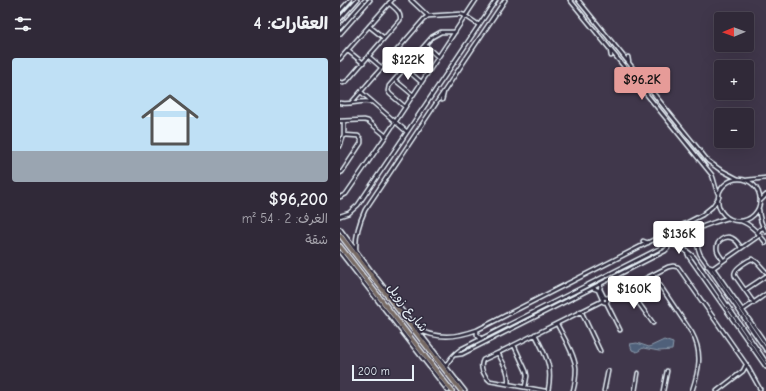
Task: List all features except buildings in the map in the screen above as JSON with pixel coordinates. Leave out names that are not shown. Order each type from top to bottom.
[{"type":"main road","name":"شارع زويل","points":[[340,236],[391,300],[401,315],[411,324],[461,391]]},
{"type":"main road","name":"شارع زويل","points":[[340,246],[452,391]]},
{"type":"main road","points":[[389,310],[393,309],[393,305]]},
{"type":"main road","points":[[396,319],[397,315],[401,315]]},
{"type":"main road","points":[[424,354],[429,350]]},
{"type":"street","points":[[340,11],[350,0]]},
{"type":"street","points":[[340,18],[357,0]]},
{"type":"street","points":[[340,28],[365,0]]},
{"type":"street","points":[[340,34],[370,0]]},
{"type":"street","points":[[340,59],[392,0]]},
{"type":"street","points":[[411,0],[428,16]]},
{"type":"street","points":[[340,197],[346,194],[476,0]]},
{"type":"street","points":[[356,250],[356,232],[360,221],[361,209],[407,132],[496,0]]},
{"type":"street","points":[[340,216],[361,209],[410,144],[431,107],[437,102],[505,0]]},
{"type":"street","points":[[570,0],[712,175],[719,196],[720,209],[724,214],[734,221],[740,221],[753,217],[760,206]]},
{"type":"street","points":[[578,0],[708,160],[719,169],[738,179],[751,183],[756,187],[760,200],[760,219],[766,232]]},
{"type":"street","points":[[340,82],[343,83],[347,81],[401,18],[399,13],[388,3]]},
{"type":"street","points":[[583,6],[588,7]]},
{"type":"street","points":[[351,103],[428,16],[460,14],[466,16],[479,25]]},
{"type":"street","points":[[369,26],[384,38]]},
{"type":"street","points":[[404,107],[388,91],[389,86],[432,37],[436,34],[455,32]]},
{"type":"street","points":[[480,44],[481,37]]},
{"type":"street","points":[[425,45],[438,57]]},
{"type":"street","points":[[347,50],[363,63]]},
{"type":"street","points":[[398,50],[410,62]]},
{"type":"street","points":[[610,50],[611,56]]},
{"type":"street","points":[[368,56],[382,68]]},
{"type":"street","points":[[414,57],[430,69]]},
{"type":"street","points":[[628,57],[629,63]]},
{"type":"street","points":[[404,68],[421,82]]},
{"type":"street","points":[[637,73],[643,75]]},
{"type":"street","points":[[395,80],[413,95]]},
{"type":"street","points":[[442,100],[445,89]]},
{"type":"street","points":[[361,92],[407,132]]},
{"type":"street","points":[[431,97],[432,101],[437,102]]},
{"type":"street","points":[[340,103],[346,104],[365,101],[372,102]]},
{"type":"street","points":[[425,106],[427,104],[431,107]]},
{"type":"street","points":[[659,116],[665,118]]},
{"type":"street","points":[[340,121],[361,119],[368,121],[386,136]]},
{"type":"street","points":[[340,146],[344,135],[344,121]]},
{"type":"street","points":[[676,121],[682,123]]},
{"type":"street","points":[[340,173],[361,143],[361,139],[358,136],[344,135]]},
{"type":"street","points":[[700,146],[702,153]]},
{"type":"street","points":[[703,165],[707,164],[708,160]]},
{"type":"street","points":[[744,180],[766,178]]},
{"type":"street","points":[[416,329],[432,335],[450,336],[461,335],[477,330],[707,212],[716,202],[723,187],[732,180],[738,179]]},
{"type":"street","points":[[760,200],[766,195]]},
{"type":"street","points":[[446,367],[453,356],[461,349],[697,230],[728,218]]},
{"type":"street","points":[[740,221],[750,226],[766,243]]},
{"type":"street","points":[[713,268],[759,234],[760,230],[763,228]]},
{"type":"street","points":[[340,229],[391,300],[446,367],[453,379],[465,391]]},
{"type":"street","points":[[673,230],[677,234],[678,240]]},
{"type":"street","points":[[697,230],[697,245],[700,254],[707,266],[765,345],[766,350]]},
{"type":"street","points":[[723,260],[717,250],[717,246],[721,240],[727,237],[731,238],[736,241],[741,248]]},
{"type":"street","points":[[643,241],[649,243]]},
{"type":"street","points":[[669,244],[686,250],[694,258],[766,362]]},
{"type":"street","points":[[453,356],[462,354],[665,251],[669,244]]},
{"type":"street","points":[[686,250],[689,257],[766,367]]},
{"type":"street","points":[[340,252],[448,391]]},
{"type":"street","points":[[694,258],[696,254],[700,254]]},
{"type":"street","points":[[754,303],[734,273],[736,269],[752,259],[757,262],[766,272]]},
{"type":"street","points":[[535,334],[549,365],[550,376],[546,391],[490,381],[486,377],[481,367],[484,360],[535,334],[557,324],[670,266],[678,267],[746,364],[760,389]]},
{"type":"street","points":[[707,266],[713,268],[743,310],[751,329],[765,345]]},
{"type":"street","points":[[607,280],[617,271]]},
{"type":"street","points":[[653,275],[696,341],[699,364],[698,374],[692,391]]},
{"type":"street","points":[[745,290],[766,276]]},
{"type":"street","points":[[601,284],[600,289],[604,299],[620,330]]},
{"type":"street","points":[[592,288],[598,290],[604,299]]},
{"type":"street","points":[[628,288],[653,324]]},
{"type":"street","points":[[743,310],[766,294]]},
{"type":"street","points":[[559,299],[574,297]]},
{"type":"street","points":[[581,311],[600,351]]},
{"type":"street","points":[[557,324],[574,363],[576,375],[574,391]]},
{"type":"street","points":[[746,333],[751,329]]},
{"type":"street","points":[[477,330],[477,335],[482,339]]},
{"type":"street","points":[[750,338],[755,334]]},
{"type":"street","points":[[514,345],[526,371],[525,387]]},
{"type":"street","points":[[498,353],[508,371],[508,384]]},
{"type":"street","points":[[717,391],[743,371],[746,364]]},
{"type":"street","points":[[604,391],[608,371]]},
{"type":"street","points":[[663,391],[667,371]]},
{"type":"street","points":[[743,371],[750,372]]},
{"type":"street","points":[[635,391],[638,372]]},
{"type":"water","points":[[664,340],[673,343],[672,350],[659,351],[643,348],[637,352],[632,350],[630,344],[637,343],[649,347]]}]
